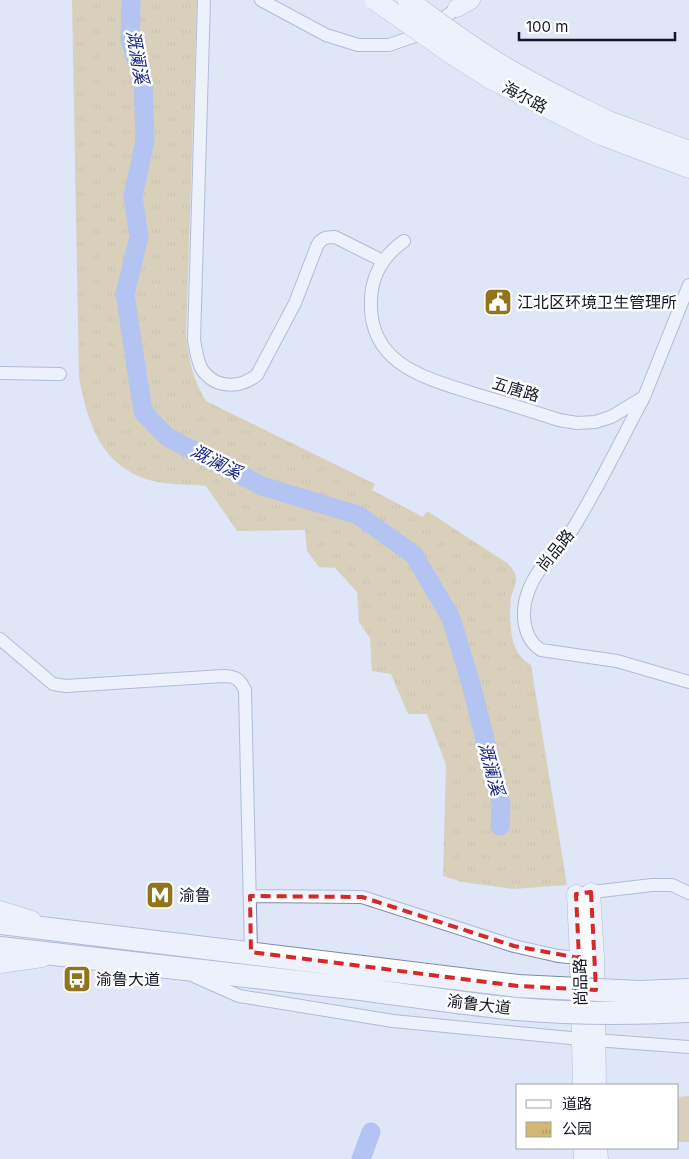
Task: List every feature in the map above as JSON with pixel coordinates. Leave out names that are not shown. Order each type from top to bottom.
[{"type":"highway","name":"渝鲁大道","points":[[0,923],[518,986],[640,992],[689,990]]},
{"type":"highway","name":"渝鲁大道","points":[[0,948],[525,1009],[615,1014],[689,1011]]},
{"type":"main road","name":"海尔路","points":[[375,0],[450,53],[491,79],[603,127],[689,168]]},
{"type":"main road","name":"海尔路","points":[[408,0],[459,38],[603,127],[689,151]]},
{"type":"main road","name":"尚品路","points":[[583,893],[579,958],[588,1040],[597,1084]]},
{"type":"main road","name":"尚品路","points":[[582,1084],[595,957],[583,893]]},
{"type":"main road","name":"渝鲁大道","points":[[0,910],[63,930]]},
{"type":"main road","name":"渝鲁大道","points":[[0,964],[60,956]]},
{"type":"street","points":[[204,0],[194,340],[202,370],[213,380],[223,385],[237,385],[248,382],[257,376],[295,303],[320,240],[326,237],[335,237],[383,261]]},
{"type":"street","points":[[262,0],[326,35],[358,45],[389,44],[424,33],[465,3]]},
{"type":"street","name":"五唐路","points":[[404,241],[395,247],[376,273],[371,295],[370,317],[378,339],[391,357],[411,372],[550,417],[577,423],[595,422],[611,418],[644,397]]},
{"type":"street","points":[[644,397],[689,285]]},
{"type":"street","points":[[0,373],[60,374]]},
{"type":"street","name":"尚品路","points":[[644,397],[574,528],[535,574],[526,599],[525,622],[528,637],[533,646],[541,650],[617,661],[689,682]]},
{"type":"street","points":[[0,639],[53,684],[66,686],[223,676],[234,676],[241,681],[245,690],[250,952]]},
{"type":"street","points":[[583,893],[652,885],[672,885],[689,893]]},
{"type":"street","points":[[250,896],[362,897],[514,946],[558,956],[579,958]]},
{"type":"street","points":[[179,969],[239,996],[393,1021],[588,1040],[689,1047]]},
{"type":"highlighted area","points":[[591,892],[596,990],[518,986],[251,952],[250,896],[362,897],[514,946],[579,958],[576,894]]},
{"type":"green space","points":[[72,0],[197,0],[186,335],[190,362],[195,377],[206,401],[375,484],[372,490],[423,517],[427,511],[512,568],[516,579],[510,605],[512,638],[522,658],[531,665],[567,885],[513,889],[462,882],[443,876],[446,765],[427,714],[408,714],[391,674],[372,671],[370,638],[359,622],[357,592],[335,568],[319,567],[307,551],[305,530],[237,531],[206,486],[155,482],[132,473],[108,453],[99,440],[87,411],[79,378]]},
{"type":"green space","points":[[689,1096],[689,1142],[679,1142],[679,1097]]},
{"type":"waterway","name":"溉澜溪","points":[[131,0],[130,40],[143,83],[145,140],[133,197],[139,237],[125,294],[143,412],[167,437],[262,486],[358,515],[414,555],[451,618],[471,684],[501,803],[500,826]]},
{"type":"waterway","name":"溉澜溪","points":[[361,1159],[371,1132]]},
{"type":"place","name":"江北区环境卫生管理所","points":[[498,302]]},
{"type":"place","name":"渝鲁","points":[[160,895]]},
{"type":"place","name":"渝鲁大道","points":[[77,979]]}]
